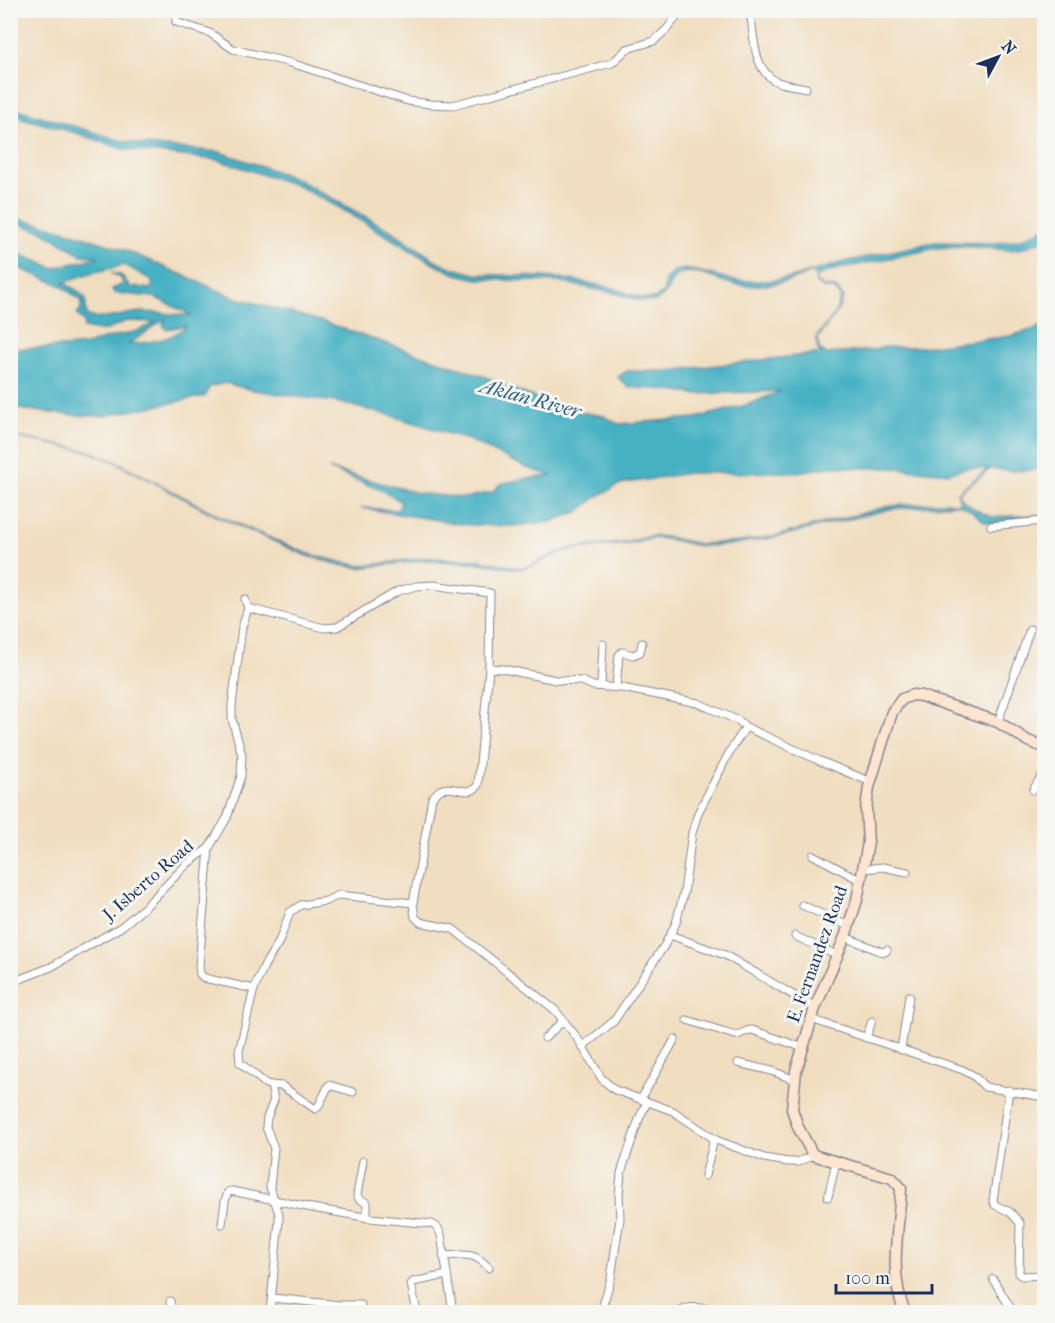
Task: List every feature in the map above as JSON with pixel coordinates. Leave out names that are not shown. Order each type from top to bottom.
[{"type":"street","points":[[177,10],[176,22],[210,33],[233,49],[291,63],[408,101],[430,105],[453,105],[612,63],[627,49],[654,41],[682,10]]},
{"type":"street","points":[[750,10],[758,60],[767,76],[806,88]]},
{"type":"street","points":[[991,526],[1044,521]]},
{"type":"street","points":[[248,609],[324,628],[337,627],[398,591],[417,586],[433,585],[490,593],[489,668],[478,785],[475,790],[469,792],[440,790],[432,798],[413,903],[415,917],[420,922],[453,929],[542,999],[564,1020],[602,1079],[624,1094],[673,1112],[714,1139],[764,1158],[788,1162],[806,1159],[813,1155],[892,1178],[901,1188],[897,1279],[899,1295],[905,1312]]},
{"type":"street","points":[[245,599],[248,609],[242,627],[232,705],[232,719],[242,755],[241,776],[228,818],[209,848],[200,974],[209,980],[254,989]]},
{"type":"street","points":[[998,723],[1030,629]]},
{"type":"street","points":[[600,686],[603,644]]},
{"type":"street","points":[[616,687],[619,655],[622,652],[633,655],[640,652],[642,644]]},
{"type":"street","points":[[489,668],[616,687],[698,703],[870,782]]},
{"type":"street","name":"E. Fernandez Road","points":[[813,1155],[798,1127],[792,1109],[795,1080],[801,1047],[857,900],[868,843],[866,809],[870,782],[892,712],[902,699],[913,695],[921,696],[998,723],[1028,741],[1044,747]]},
{"type":"street","points":[[582,1047],[614,1020],[630,999],[670,935],[684,891],[692,833],[698,813],[730,751],[746,727]]},
{"type":"street","points":[[1033,790],[1044,772]]},
{"type":"street","name":"J. Isberto Road","points":[[10,983],[51,967],[122,927],[187,864],[209,848]]},
{"type":"street","points":[[813,855],[860,880]]},
{"type":"street","points":[[864,869],[883,867],[907,872]]},
{"type":"street","points":[[353,1092],[329,1084],[315,1109],[282,1086],[272,1085],[243,1067],[239,1060],[242,1032],[254,989],[264,966],[279,942],[290,912],[296,907],[326,902],[339,895],[413,903]]},
{"type":"street","points":[[802,905],[880,951],[887,950]]},
{"type":"street","points":[[670,935],[725,955],[815,1008]]},
{"type":"street","points":[[795,936],[836,955]]},
{"type":"street","points":[[901,1050],[909,996]]},
{"type":"street","points":[[811,1019],[963,1070],[974,1076],[985,1088],[1044,1097]]},
{"type":"street","points":[[545,1038],[564,1020]]},
{"type":"street","points":[[687,1020],[738,1036],[748,1029],[801,1047]]},
{"type":"street","points":[[866,1038],[872,1021]]},
{"type":"street","points":[[601,1312],[611,1278],[620,1219],[621,1173],[644,1101],[675,1040]]},
{"type":"street","points":[[738,1063],[772,1071],[795,1080]]},
{"type":"street","points":[[270,1312],[279,1214],[272,1199],[270,1187],[274,1148],[266,1127],[274,1100],[272,1085]]},
{"type":"street","points":[[1009,1090],[993,1201],[995,1205],[1010,1212],[1020,1223],[1019,1274],[1022,1276],[1044,1275]]},
{"type":"street","points":[[705,1176],[714,1139]]},
{"type":"street","points":[[363,1161],[357,1195],[359,1200],[367,1203],[367,1218]]},
{"type":"street","points":[[828,1197],[836,1162]]},
{"type":"street","points":[[222,1224],[228,1192],[367,1218],[432,1224],[438,1228],[441,1235],[453,1312]]},
{"type":"street","points":[[443,1256],[470,1254],[480,1258],[489,1268]]},
{"type":"street","points":[[417,1312],[411,1284],[447,1275]]},
{"type":"street","points":[[993,1279],[1013,1312]]},
{"type":"street","points":[[272,1298],[361,1305]]},
{"type":"street","points":[[170,1301],[172,1312]]},
{"type":"street","points":[[680,1312],[688,1307],[694,1307],[721,1312]]},
{"type":"water","points":[[11,107],[119,140],[144,145],[220,152],[258,165],[295,178],[395,233],[435,260],[453,268],[475,274],[561,278],[613,288],[641,298],[654,299],[664,292],[665,279],[674,271],[685,269],[735,281],[768,281],[794,277],[844,262],[934,242],[996,243],[1020,240],[1044,228],[1044,240],[1010,250],[960,246],[937,248],[829,271],[817,276],[816,282],[816,277],[811,272],[803,276],[766,285],[747,285],[732,284],[701,274],[686,272],[675,278],[665,293],[656,301],[642,301],[560,282],[478,279],[456,274],[434,264],[340,208],[296,185],[218,160],[123,149],[11,115]]},
{"type":"water","name":"Aklan River","points":[[11,217],[54,227],[125,250],[233,297],[320,321],[486,377],[569,410],[604,416],[618,424],[696,418],[747,405],[781,391],[694,394],[629,388],[618,377],[627,371],[668,371],[822,353],[818,350],[816,338],[834,315],[818,338],[819,349],[827,354],[885,347],[921,347],[1011,336],[1044,326],[1044,469],[1013,471],[990,469],[958,493],[968,504],[992,517],[1044,515],[1044,519],[1007,524],[986,522],[958,504],[960,499],[957,493],[988,469],[967,468],[948,473],[835,466],[797,472],[689,473],[620,484],[598,496],[579,511],[550,522],[512,526],[469,525],[361,508],[398,510],[401,502],[386,492],[329,469],[418,493],[464,498],[493,492],[500,484],[552,476],[527,468],[469,440],[396,417],[341,403],[253,390],[225,383],[209,387],[206,396],[103,416],[70,415],[11,408],[11,349],[85,345],[134,332],[155,322],[126,321],[107,330],[84,328],[84,322],[77,314],[81,309],[82,301],[58,284],[11,265],[10,247],[24,256],[54,268],[99,257],[82,255],[42,231],[11,222]],"holes":[[[125,265],[150,279],[153,285],[150,289],[131,288],[122,276],[111,273],[120,277],[123,282],[122,285],[112,289],[114,293],[154,297],[192,315],[137,312],[96,318],[88,316],[86,299],[64,283],[84,275]],[[165,319],[163,325],[166,329],[186,326],[166,338],[128,345]]]},
{"type":"water","points":[[816,283],[824,287],[836,288],[843,297],[835,314],[841,297],[835,289],[824,288]]},
{"type":"water","points":[[11,436],[89,451],[117,462],[219,516],[277,541],[309,554],[362,566],[423,558],[480,560],[519,568],[530,566],[562,550],[629,542],[653,536],[699,544],[740,542],[776,536],[889,506],[946,502],[958,504],[890,509],[776,537],[728,545],[699,546],[653,538],[630,544],[583,548],[562,552],[530,567],[519,569],[481,563],[424,560],[360,568],[305,555],[219,517],[116,462],[87,451]]}]
